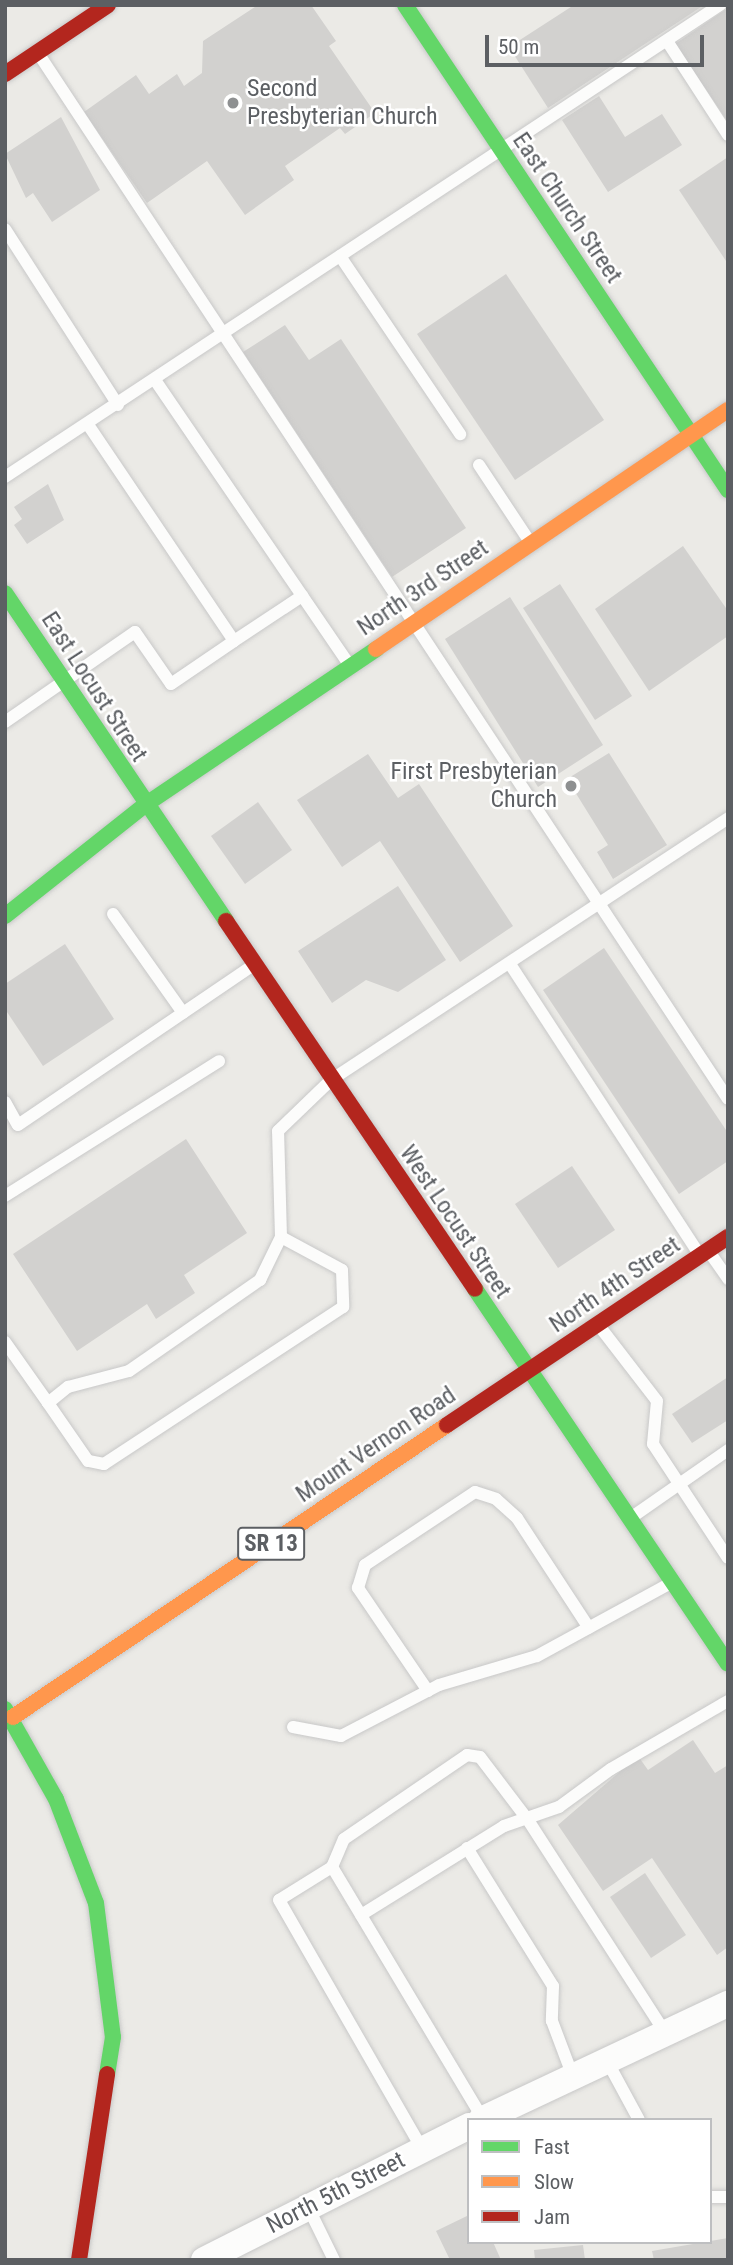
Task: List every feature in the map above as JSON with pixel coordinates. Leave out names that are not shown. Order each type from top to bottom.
[{"type":"main road","points":[[5,74],[108,5]]},
{"type":"main road","name":"East Church Street","points":[[405,5],[728,490]]},
{"type":"main road","name":"North 3rd Street","points":[[5,916],[145,805],[728,410]]},
{"type":"main road","name":"East Locust Street","points":[[5,593],[145,805]]},
{"type":"main road","name":"West Locust Street","points":[[145,805],[672,1583],[722,1644],[728,1664]]},
{"type":"main road","name":"North 4th Street","points":[[528,1370],[728,1237]]},
{"type":"main road","name":"Mount Vernon Road","points":[[8,1716],[528,1370]]},
{"type":"main road","points":[[8,1716],[56,1799],[96,1903],[108,1970],[113,2037],[79,2260]]},
{"type":"street","points":[[484,2118],[605,2057],[666,2035],[728,2004]]},
{"type":"street","name":"North 5th Street","points":[[204,2260],[467,2127]]},
{"type":"lane","points":[[5,477],[89,426],[223,334],[720,5]]},
{"type":"lane","points":[[667,41],[728,135]]},
{"type":"lane","points":[[37,52],[728,1099]]},
{"type":"lane","points":[[5,229],[118,405]]},
{"type":"lane","points":[[340,256],[460,434]]},
{"type":"lane","points":[[155,380],[350,666]]},
{"type":"lane","points":[[89,426],[234,641]]},
{"type":"lane","points":[[479,465],[530,543]]},
{"type":"lane","points":[[5,722],[135,632],[170,684],[302,596]]},
{"type":"lane","points":[[48,1403],[68,1387],[129,1371],[260,1280],[281,1237],[278,1131],[331,1080],[600,906],[728,818]]},
{"type":"lane","points":[[113,914],[183,1013]]},
{"type":"lane","points":[[510,964],[704,1253],[728,1279]]},
{"type":"lane","points":[[5,1102],[18,1125],[254,965]]},
{"type":"lane","points":[[5,1196],[219,1061]]},
{"type":"lane","points":[[5,1342],[88,1461],[104,1464],[343,1307],[342,1270],[281,1237]]},
{"type":"lane","points":[[597,1324],[657,1401],[653,1444],[728,1558]]},
{"type":"lane","points":[[629,1520],[728,1450]]},
{"type":"lane","points":[[429,1691],[358,1588],[365,1565],[466,1496],[496,1499],[517,1518],[589,1628]]},
{"type":"lane","points":[[293,1727],[341,1736],[429,1691],[537,1656],[672,1583]]},
{"type":"lane","points":[[361,1915],[467,1848],[559,1807],[611,1769],[728,1701]]},
{"type":"lane","points":[[422,2149],[279,1900],[332,1867],[344,1839],[467,1755],[480,1756],[528,1820],[666,2035]]},
{"type":"lane","points":[[467,1848],[553,1986],[552,2021],[572,2074]]},
{"type":"lane","points":[[332,1867],[481,2118]]},
{"type":"lane","points":[[605,2057],[638,2118]]},
{"type":"lane","points":[[308,2207],[334,2260]]},
{"type":"building","name":"Second Presbyterian Church","points":[[258,5],[311,5],[336,41],[329,46],[375,113],[345,134],[340,128],[285,166],[294,180],[245,215],[207,161],[147,203],[84,112],[136,75],[149,94],[177,74],[184,86],[202,73],[203,41]]},
{"type":"building","points":[[574,5],[704,5],[548,108],[509,47]]},
{"type":"building","points":[[728,8],[728,122],[675,44]]},
{"type":"building","points":[[599,96],[625,137],[662,114],[682,145],[608,192],[562,120]]},
{"type":"building","points":[[61,117],[100,190],[52,222],[33,193],[26,198],[5,154]]},
{"type":"building","points":[[728,157],[728,264],[679,190]]},
{"type":"building","points":[[506,274],[604,420],[515,480],[417,334]]},
{"type":"building","points":[[285,325],[309,360],[341,339],[466,528],[392,577],[243,352]]},
{"type":"building","points":[[48,484],[64,520],[27,544],[14,525],[22,519],[14,507]]},
{"type":"building","points":[[683,546],[728,611],[728,636],[649,691],[595,609]]},
{"type":"building","points":[[560,584],[632,696],[595,720],[523,608]]},
{"type":"building","points":[[510,597],[603,745],[538,787],[445,639]]},
{"type":"building","points":[[609,753],[667,845],[613,879],[597,852],[608,845],[567,779]]},
{"type":"building","points":[[368,754],[398,798],[419,784],[513,926],[460,962],[380,841],[342,867],[297,800]]},
{"type":"building","points":[[258,802],[292,850],[245,884],[211,836]]},
{"type":"building","points":[[398,886],[446,960],[398,992],[366,980],[332,1003],[298,951]]},
{"type":"building","points":[[65,944],[114,1019],[43,1066],[5,1009],[5,984]]},
{"type":"building","points":[[604,948],[728,1133],[728,1161],[679,1194],[543,990]]},
{"type":"building","points":[[186,1139],[247,1233],[184,1275],[195,1293],[156,1319],[147,1304],[77,1351],[13,1254]]},
{"type":"building","points":[[572,1166],[615,1230],[558,1268],[515,1204]]},
{"type":"building","points":[[728,1377],[728,1420],[692,1443],[672,1414]]},
{"type":"building","points":[[693,1740],[715,1773],[728,1765],[728,1947],[717,1955],[652,1858],[603,1891],[558,1825],[638,1756],[648,1770]]},
{"type":"building","points":[[645,1873],[686,1935],[651,1958],[610,1897]]},
{"type":"building","points":[[467,2216],[467,2244],[494,2244],[501,2260],[450,2260],[436,2231]]},
{"type":"building","points":[[728,2238],[728,2260],[654,2260],[652,2251],[693,2244],[712,2244],[712,2241]]},
{"type":"building","points":[[583,2245],[585,2260],[535,2260],[534,2250]]},
{"type":"traffic: fast","points":[[405,5],[728,490]]},
{"type":"traffic: fast","points":[[5,593],[226,921]]},
{"type":"traffic: fast","points":[[5,916],[145,805],[376,649]]},
{"type":"traffic: fast","points":[[475,1289],[728,1664]]},
{"type":"traffic: fast","points":[[5,1709],[56,1799],[96,1903],[113,2037],[107,2074]]},
{"type":"traffic: slow","points":[[376,649],[728,410]]},
{"type":"traffic: slow","points":[[13,1717],[447,1425]]},
{"type":"traffic: jam","points":[[5,74],[108,5]]},
{"type":"traffic: jam","points":[[226,921],[475,1289]]},
{"type":"traffic: jam","points":[[447,1425],[728,1237]]},
{"type":"traffic: jam","points":[[79,2260],[107,2074]]},
{"type":"place","name":"Second Presbyterian Church","points":[[233,103]]},
{"type":"place","name":"First Presbyterian Church","points":[[571,786]]}]
